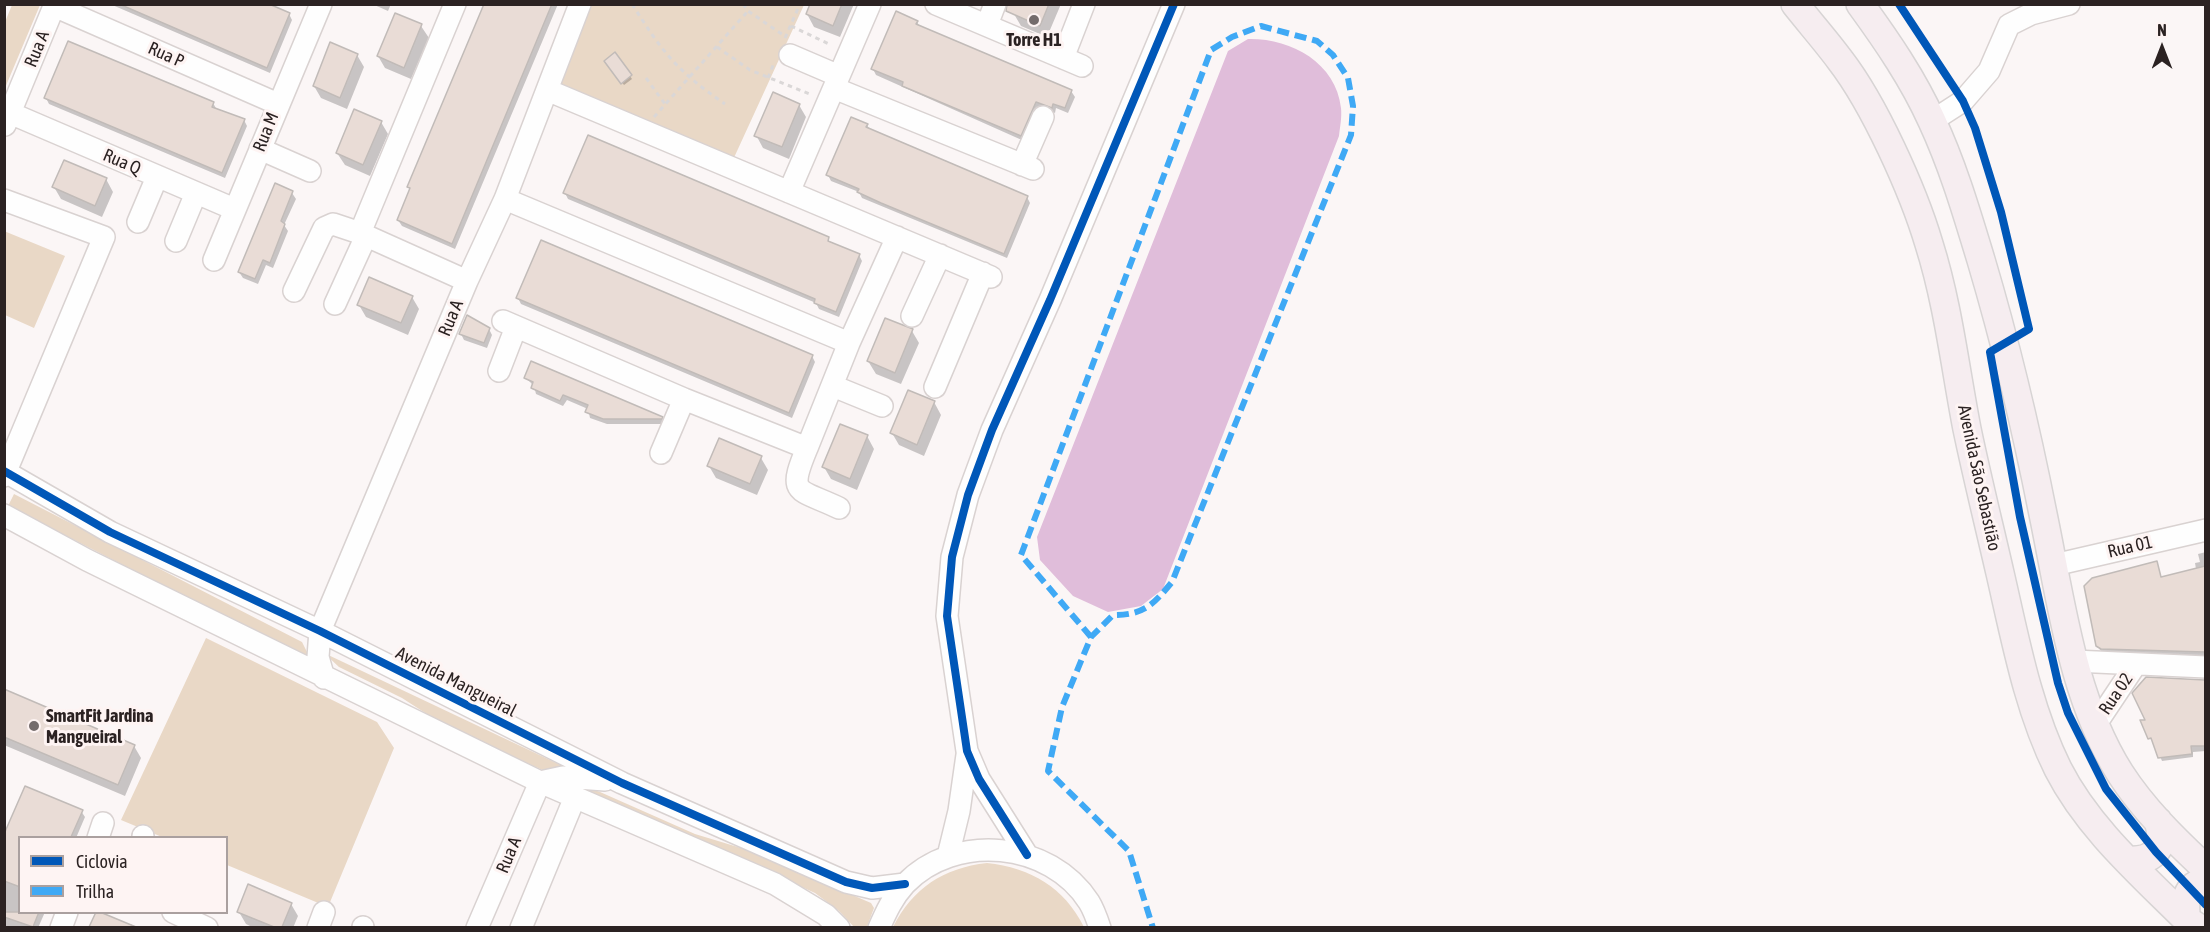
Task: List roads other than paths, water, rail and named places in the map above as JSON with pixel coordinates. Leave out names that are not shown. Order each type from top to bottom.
[{"type":"main road","name":"Avenida São Sebastião","points":[[1795,4],[1842,62],[1876,120],[1929,242],[1950,320],[1967,428],[2029,687],[2059,770],[2082,808],[2127,860],[2193,924]]},
{"type":"main road","points":[[1860,4],[1890,44],[1932,121],[1964,203],[2024,417],[2074,661],[2096,723],[2120,773],[2158,820],[2205,869]]},
{"type":"main road","points":[[2127,860],[2136,861],[2156,852],[2161,845],[2162,836],[2158,820]]},
{"type":"main road","points":[[2193,924],[2185,908],[2190,890],[2205,882]]},
{"type":"street","name":"Rua M","points":[[214,260],[321,4]]},
{"type":"street","points":[[335,304],[455,4]]},
{"type":"street","name":"Rua A","points":[[320,631],[467,281],[505,199],[580,4]]},
{"type":"street","points":[[789,192],[870,4]]},
{"type":"street","points":[[936,4],[1072,62],[1084,4]]},
{"type":"street","points":[[987,26],[996,4]]},
{"type":"street","points":[[1027,855],[979,779],[967,751],[947,616],[952,557],[968,495],[992,430],[1050,300],[1174,4]]},
{"type":"street","points":[[1932,121],[1963,101],[1989,71],[2009,25],[2031,14],[2069,4]]},
{"type":"street","name":"Rua P","points":[[54,5],[278,104]]},
{"type":"street","name":"Rua A","points":[[7,119],[54,5]]},
{"type":"street","points":[[788,46],[833,88],[1028,167],[1043,117]]},
{"type":"street","points":[[547,90],[642,132],[987,275],[935,387]]},
{"type":"street","name":"Rua Q","points":[[7,119],[234,209]]},
{"type":"street","points":[[260,149],[310,171]]},
{"type":"street","points":[[138,222],[157,177]]},
{"type":"street","points":[[176,241],[196,193]]},
{"type":"street","points":[[505,199],[849,343]]},
{"type":"street","points":[[4,200],[104,237],[5,473]]},
{"type":"street","points":[[294,291],[324,228],[333,224],[467,281]]},
{"type":"street","points":[[839,508],[800,490],[795,476],[849,343],[897,237]]},
{"type":"street","points":[[912,316],[940,255]]},
{"type":"street","points":[[499,371],[510,324],[684,399],[807,448]]},
{"type":"street","points":[[833,386],[882,406]]},
{"type":"street","points":[[661,453],[684,399]]},
{"type":"street","name":"Avenida Mangueiral","points":[[5,473],[110,532],[320,631],[622,783],[846,882],[872,888],[905,884]]},
{"type":"street","points":[[4,515],[87,560],[540,782],[775,884],[826,915],[839,927]]},
{"type":"street","name":"Rua 01","points":[[2054,565],[2205,530]]},
{"type":"street","points":[[87,560],[106,555],[111,548],[110,532]]},
{"type":"street","points":[[320,631],[318,657],[324,678]]},
{"type":"street","name":"Rua 02","points":[[2074,661],[2205,666]]},
{"type":"street","name":"Rua 02","points":[[2096,723],[2136,664]]},
{"type":"street","points":[[948,856],[959,811],[967,751]]},
{"type":"street","points":[[540,782],[563,777],[622,783]]},
{"type":"street","name":"Rua A","points":[[477,927],[540,782]]},
{"type":"street","points":[[521,927],[575,797]]},
{"type":"street","points":[[879,927],[887,909],[905,884],[925,868],[948,856],[987,849],[1027,855],[1062,873],[1089,902],[1100,927]]},
{"type":"street","points":[[178,914],[207,927]]},
{"type":"place","name":"Torre H1","points":[[1034,20]]},
{"type":"place","name":"SmartFit Jardina Mangueiral","points":[[34,726]]}]
